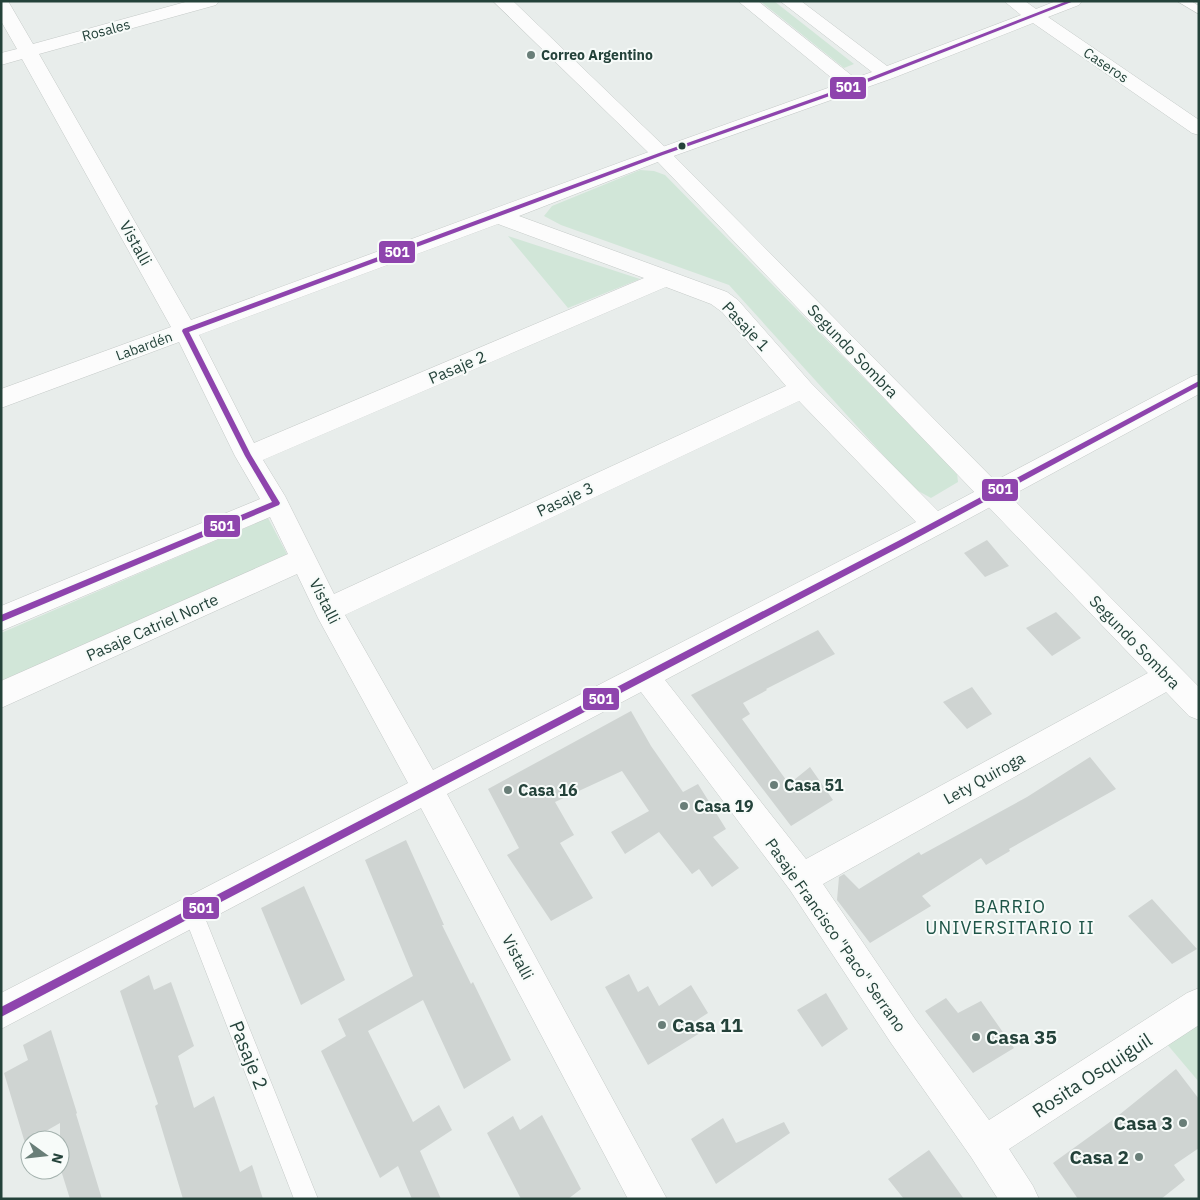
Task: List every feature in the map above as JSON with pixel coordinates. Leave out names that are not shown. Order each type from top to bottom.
[{"type":"street","name":"Rosales","points":[[1,59],[210,1]]},
{"type":"street","name":"Segundo Sombra","points":[[502,1],[661,154],[1199,707]]},
{"type":"street","points":[[747,1],[853,86]]},
{"type":"street","points":[[789,1],[886,74]]},
{"type":"street","name":"Caseros","points":[[1013,1],[1199,129]]},
{"type":"street","name":"Labardén","points":[[1,399],[661,154],[886,74],[1073,1]]},
{"type":"street","name":"Vistalli","points":[[1,4],[185,331],[248,456],[276,503],[328,610],[428,788],[648,1199]]},
{"type":"street","name":"Pasaje 1","points":[[498,216],[712,295],[730,306],[802,389],[935,525]]},
{"type":"street","name":"Pasaje 2","points":[[248,456],[666,278]]},
{"type":"street","points":[[1,1012],[192,910],[646,677],[993,495],[1199,383]]},
{"type":"street","name":"Pasaje 3","points":[[328,610],[802,389]]},
{"type":"street","points":[[1,619],[276,503]]},
{"type":"street","name":"Pasaje Catriel Norte","points":[[1,694],[304,559]]},
{"type":"street","name":"Lety Quiroga","points":[[801,879],[1167,676]]},
{"type":"street","name":"Pasaje Francisco \"Paco\" Serrano","points":[[646,677],[801,879],[903,1031],[984,1144],[1020,1199]]},
{"type":"street","name":"Rosita Osquiguil","points":[[984,1144],[1199,1005]]},
{"type":"lane","points":[[1182,1],[1199,11]]},
{"type":"lane","name":"Pasaje 2","points":[[192,910],[306,1199]]},
{"type":"green space","points":[[760,1],[774,1],[854,64],[844,68]]},
{"type":"green space","points":[[640,170],[654,171],[665,175],[957,473],[958,482],[931,498],[913,488],[729,285],[561,225],[544,216],[552,206]]},
{"type":"green space","points":[[508,236],[640,279],[568,308]]},
{"type":"green space","points":[[268,518],[288,556],[1,683],[1,633]]},
{"type":"green space","points":[[1199,1021],[1199,1082],[1166,1043]]},
{"type":"building","points":[[987,540],[1009,566],[985,577],[964,553]]},
{"type":"building","points":[[1056,612],[1081,638],[1052,656],[1026,628]]},
{"type":"building","points":[[818,630],[835,654],[766,689],[743,703],[750,714],[742,719],[789,784],[810,767],[833,800],[791,826],[691,695]]},
{"type":"building","points":[[972,687],[992,714],[967,729],[943,702]]},
{"type":"building","points":[[631,711],[651,746],[683,792],[698,784],[726,829],[713,837],[739,868],[712,887],[699,869],[692,874],[659,832],[625,854],[611,832],[649,811],[622,771],[555,802],[574,835],[560,843],[593,898],[551,921],[507,855],[519,848],[488,789]]},
{"type":"building","points":[[1090,757],[1116,789],[1009,849],[1010,851],[986,865],[981,858],[922,896],[931,906],[870,943],[837,900],[839,877],[844,874],[859,889],[919,852],[921,855],[1027,797]]},
{"type":"building","points":[[406,840],[444,925],[442,925],[471,984],[473,982],[511,1060],[464,1089],[423,1000],[368,1031],[413,1122],[439,1105],[452,1130],[420,1151],[441,1199],[412,1199],[398,1166],[380,1178],[321,1051],[346,1036],[338,1019],[413,976],[365,860]]},
{"type":"building","points":[[304,886],[345,980],[301,1005],[261,908]]},
{"type":"building","points":[[1152,899],[1197,949],[1172,964],[1128,916]]},
{"type":"building","name":"Casa 11","points":[[629,974],[638,992],[648,986],[659,1006],[691,985],[708,1013],[694,1022],[700,1033],[648,1065],[605,987]]},
{"type":"building","points":[[149,975],[154,990],[171,982],[194,1046],[178,1056],[194,1108],[214,1096],[240,1172],[252,1165],[263,1199],[183,1199],[155,1106],[158,1104],[120,991]]},
{"type":"building","points":[[826,993],[848,1029],[822,1047],[797,1010]]},
{"type":"building","name":"Casa 35","points":[[946,998],[958,1013],[981,1001],[1014,1048],[973,1073],[925,1011]]},
{"type":"building","points":[[51,1030],[102,1199],[70,1199],[64,1180],[70,1180],[70,1130],[60,1130],[60,1123],[48,1130],[21,1130],[4,1073],[28,1060],[23,1045]]},
{"type":"building","points":[[1176,1069],[1199,1099],[1199,1148],[1174,1165],[1185,1180],[1161,1199],[1078,1199],[1053,1163],[1114,1119]]},
{"type":"building","points":[[542,1115],[581,1189],[568,1199],[521,1199],[487,1133],[513,1116],[520,1130]]},
{"type":"building","points":[[723,1118],[736,1143],[784,1122],[790,1133],[716,1184],[691,1139]]},
{"type":"building","points":[[929,1150],[964,1199],[904,1199],[888,1179]]},
{"type":"transit line","name":"501","points":[[1,619],[276,503],[248,456],[185,331],[661,154],[853,86],[1072,1]]},
{"type":"transit line","name":"501","points":[[1,1012],[901,543],[1199,383]]},
{"type":"place","name":"Correo Argentino","points":[[531,55]]},
{"type":"place","name":"Casa 51","points":[[774,785]]},
{"type":"place","name":"Casa 16","points":[[508,790]]},
{"type":"place","name":"Casa 19","points":[[684,806]]},
{"type":"place","name":"Casa 11","points":[[662,1025]]},
{"type":"place","name":"Casa 35","points":[[976,1037]]},
{"type":"place","name":"Casa 3","points":[[1183,1123]]},
{"type":"place","name":"Casa 2","points":[[1139,1157]]},
{"type":"district","name":"BARRIO UNIVERSITARIO II","points":[[1010,916]]}]
